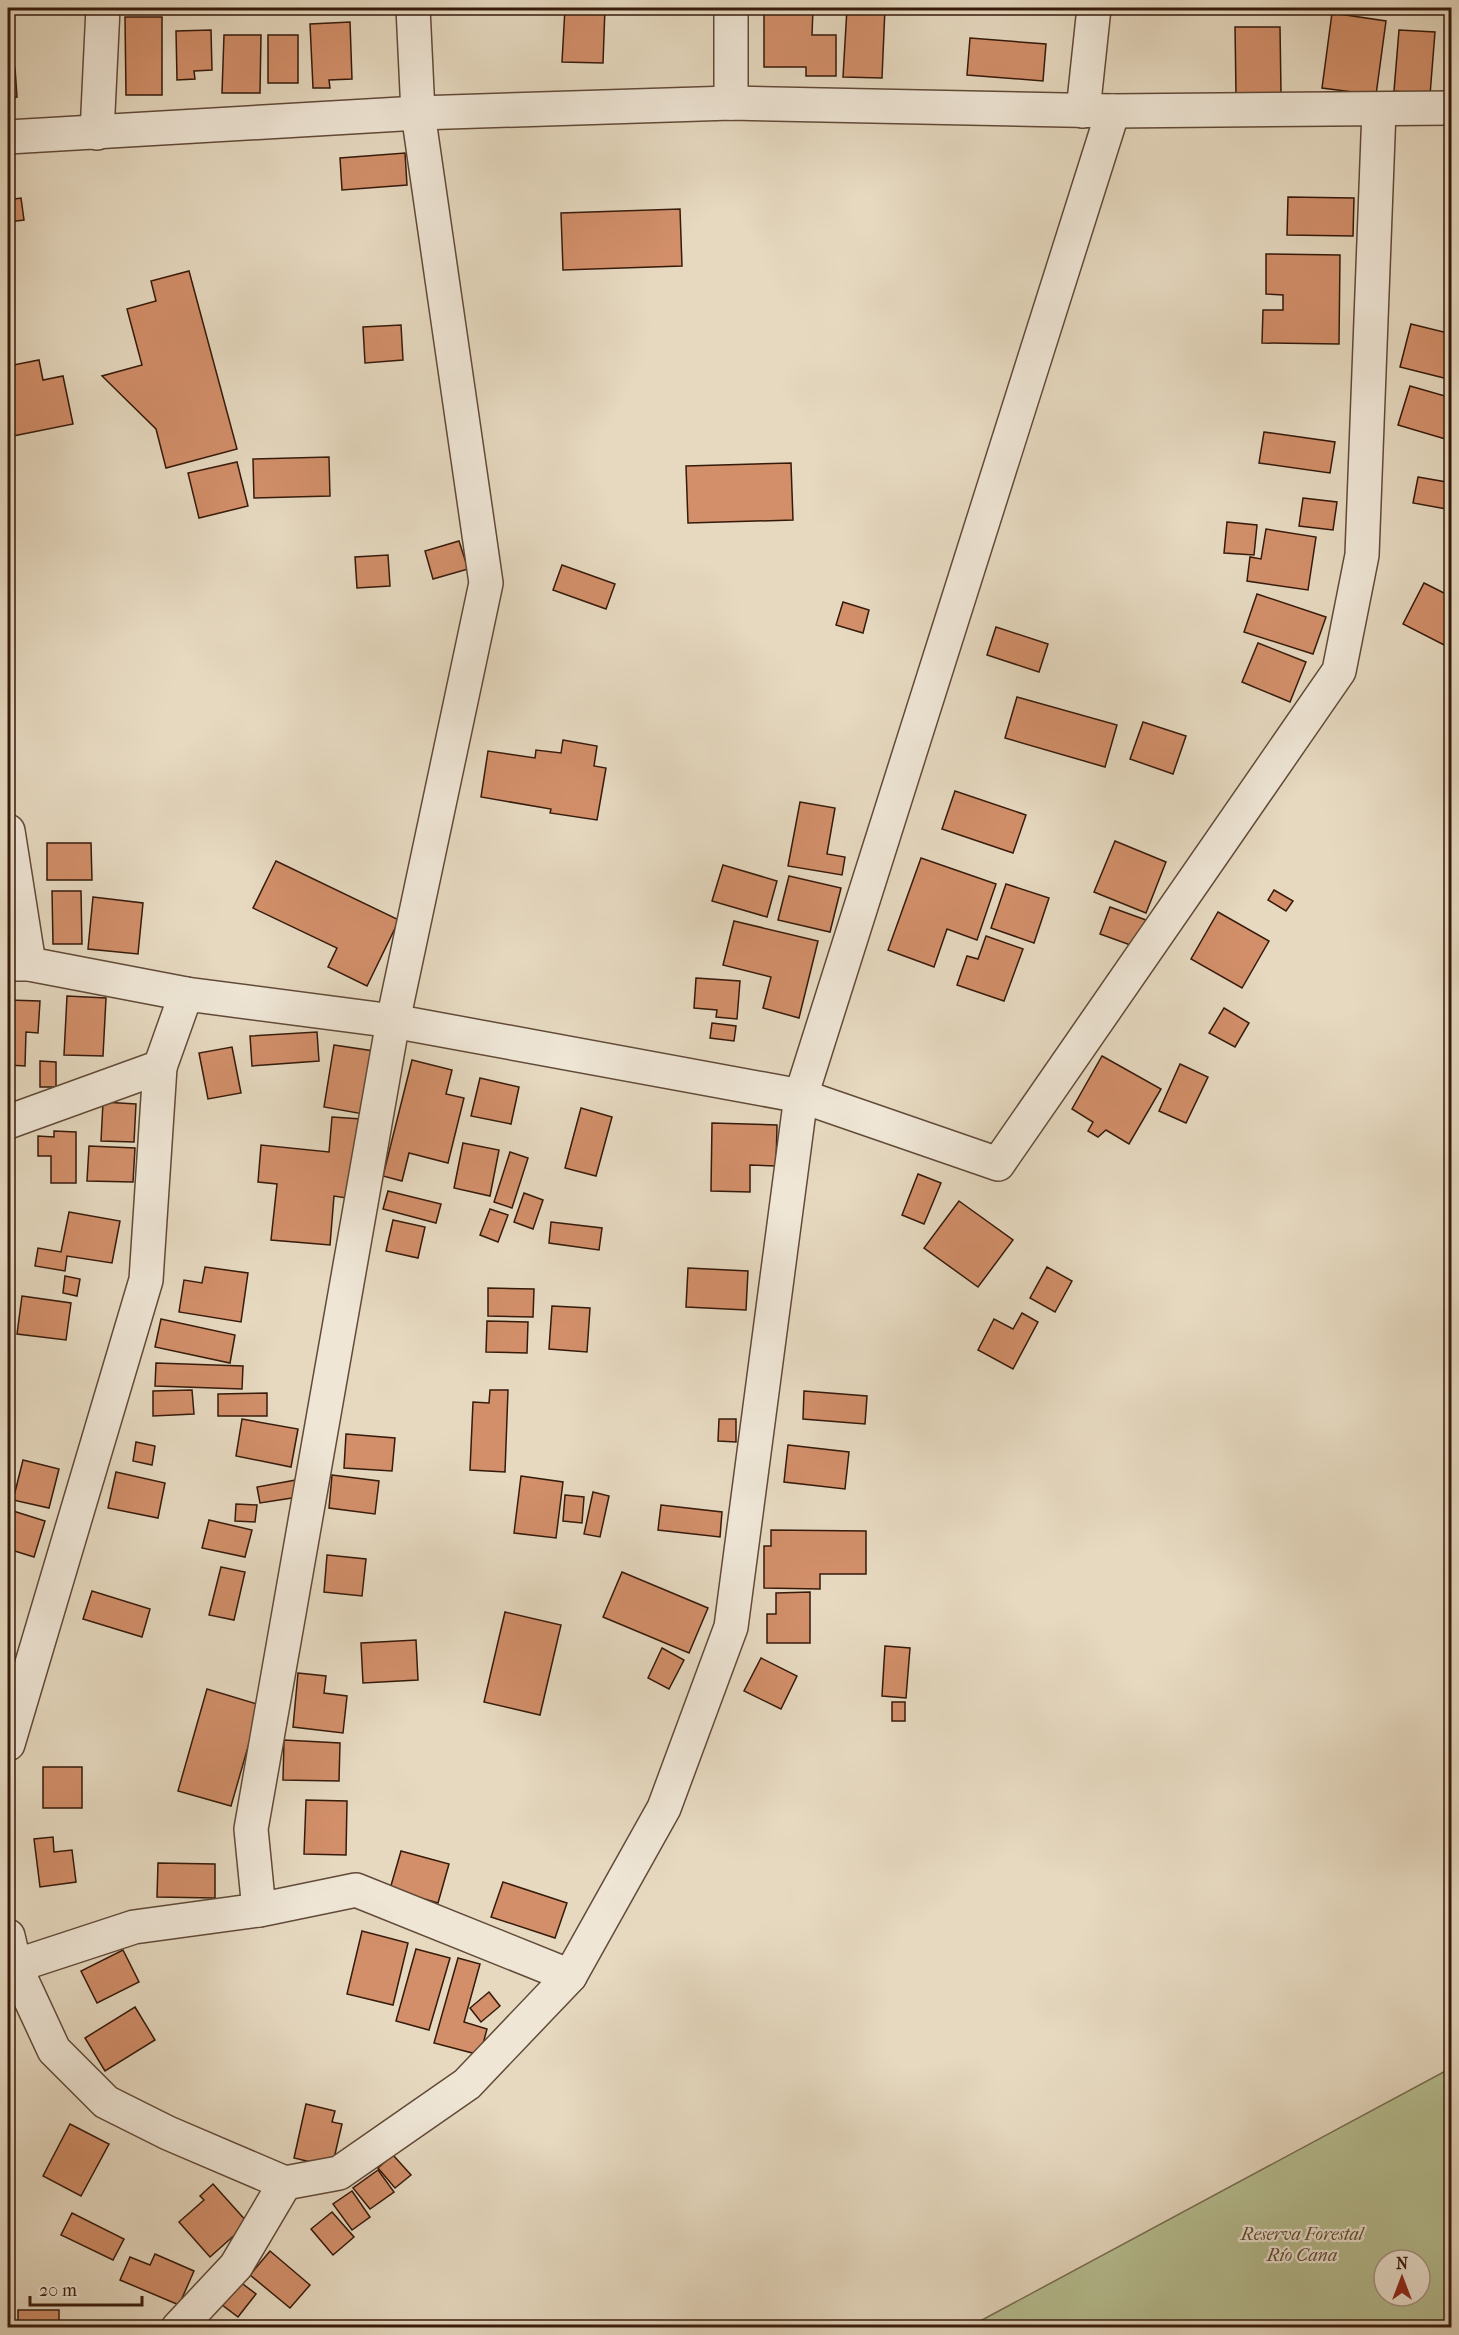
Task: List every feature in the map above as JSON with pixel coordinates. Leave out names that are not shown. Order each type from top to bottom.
[{"type":"street","points":[[98,133],[103,8]]},
{"type":"street","points":[[259,1910],[251,1829],[393,1021],[486,583],[418,113],[413,8]]},
{"type":"street","points":[[731,8],[731,103]]},
{"type":"street","points":[[570,1976],[356,1890],[259,1910],[134,1927],[11,1951],[54,2050],[106,2102],[168,2133],[285,2183],[339,2173],[467,2084],[570,1976],[664,1808],[731,1627],[801,1096],[1098,111],[1094,8]]},
{"type":"street","points":[[8,137],[418,113],[731,103],[1098,111],[1452,108]]},
{"type":"street","points":[[8,831],[18,964],[186,994],[393,1021],[801,1096],[998,1164],[1339,670],[1362,555],[1379,110]]},
{"type":"street","points":[[8,1744],[146,1280],[160,1067],[186,994]]},
{"type":"street","points":[[8,1122],[160,1067]]},
{"type":"street","points":[[178,2328],[236,2266],[285,2183]]},
{"type":"green space","name":"Reserva Forestal Río Cana","points":[[1451,2068],[1451,2327],[969,2327]]},
{"type":"building","points":[[161,8],[190,8],[190,12],[161,11]]},
{"type":"building","points":[[565,8],[605,8],[603,63],[562,62]]},
{"type":"building","points":[[764,8],[813,8],[812,35],[836,35],[836,76],[806,76],[806,67],[764,67]]},
{"type":"building","points":[[847,8],[885,8],[882,78],[843,77]]},
{"type":"building","points":[[1332,13],[1386,21],[1376,95],[1322,88]]},
{"type":"building","points":[[125,17],[162,17],[162,95],[126,95]]},
{"type":"building","points":[[350,22],[352,79],[329,80],[330,88],[313,88],[310,24]]},
{"type":"building","points":[[1235,27],[1280,27],[1281,93],[1236,94]]},
{"type":"building","points":[[211,30],[212,70],[194,71],[195,79],[177,80],[176,31]]},
{"type":"building","points":[[1399,30],[1435,32],[1430,95],[1394,91]]},
{"type":"building","points":[[224,35],[261,35],[260,93],[222,93]]},
{"type":"building","points":[[268,35],[298,35],[298,83],[268,83]]},
{"type":"building","points":[[970,38],[1046,44],[1043,81],[967,75]]},
{"type":"building","points":[[15,68],[17,97],[8,98],[8,69]]},
{"type":"building","points":[[405,153],[407,185],[342,190],[340,158]]},
{"type":"building","points":[[1288,197],[1354,198],[1353,236],[1287,235]]},
{"type":"building","points":[[21,198],[24,220],[8,222],[8,200]]},
{"type":"building","points":[[680,209],[682,266],[563,270],[561,213]]},
{"type":"building","points":[[1266,254],[1340,255],[1339,344],[1262,343],[1263,310],[1283,310],[1283,295],[1266,294]]},
{"type":"building","points":[[189,271],[237,449],[166,468],[156,429],[102,376],[142,365],[127,309],[156,301],[151,281]]},
{"type":"building","points":[[1411,324],[1452,334],[1452,380],[1400,367]]},
{"type":"building","points":[[401,325],[403,360],[365,363],[363,327]]},
{"type":"building","points":[[39,360],[43,380],[63,376],[73,424],[8,437],[8,366]]},
{"type":"building","points":[[1410,386],[1452,398],[1452,441],[1398,425]]},
{"type":"building","points":[[1264,432],[1335,442],[1330,473],[1259,463]]},
{"type":"building","points":[[329,457],[330,496],[254,498],[253,459]]},
{"type":"building","points":[[237,462],[248,506],[199,518],[188,473]]},
{"type":"building","points":[[791,463],[793,520],[688,523],[686,466]]},
{"type":"building","points":[[1418,477],[1452,483],[1452,510],[1413,503]]},
{"type":"building","points":[[1303,498],[1337,502],[1333,530],[1299,526]]},
{"type":"building","points":[[1227,522],[1257,525],[1254,555],[1224,553]]},
{"type":"building","points":[[1266,529],[1316,537],[1308,590],[1247,581],[1250,557],[1261,559]]},
{"type":"building","points":[[459,541],[468,569],[433,579],[425,551]]},
{"type":"building","points":[[388,555],[390,586],[357,588],[355,557]]},
{"type":"building","points":[[562,565],[615,584],[606,609],[553,590]]},
{"type":"building","points":[[1424,583],[1452,597],[1452,649],[1403,624]]},
{"type":"building","points":[[1257,594],[1326,617],[1313,654],[1244,632]]},
{"type":"building","points":[[843,602],[869,610],[863,633],[836,625]]},
{"type":"building","points":[[996,627],[1048,644],[1039,672],[987,655]]},
{"type":"building","points":[[1258,643],[1306,662],[1290,702],[1242,682]]},
{"type":"building","points":[[1017,697],[1117,725],[1105,767],[1005,738]]},
{"type":"building","points":[[1143,722],[1186,736],[1173,774],[1130,759]]},
{"type":"building","points":[[563,740],[597,746],[594,766],[606,768],[597,820],[550,813],[551,809],[481,797],[488,751],[535,758],[536,750],[561,753]]},
{"type":"building","points":[[955,791],[1026,815],[1013,853],[942,829]]},
{"type":"building","points":[[800,802],[835,808],[827,854],[845,857],[842,875],[788,866]]},
{"type":"building","points":[[1115,841],[1166,862],[1146,913],[1094,892]]},
{"type":"building","points":[[47,843],[91,843],[92,880],[47,880]]},
{"type":"building","points":[[921,858],[996,884],[977,940],[947,929],[934,967],[888,950]]},
{"type":"building","points":[[276,861],[399,920],[367,986],[328,967],[337,948],[253,908]]},
{"type":"building","points":[[723,865],[777,881],[767,917],[712,901]]},
{"type":"building","points":[[789,876],[841,888],[830,932],[778,920]]},
{"type":"building","points":[[1006,884],[1049,898],[1034,943],[991,928]]},
{"type":"building","points":[[1274,890],[1293,901],[1286,911],[1268,900]]},
{"type":"building","points":[[52,891],[81,891],[82,944],[53,944]]},
{"type":"building","points":[[93,897],[143,903],[138,954],[88,949]]},
{"type":"building","points":[[1110,907],[1146,920],[1136,947],[1100,934]]},
{"type":"building","points":[[1218,912],[1269,941],[1242,988],[1191,959]]},
{"type":"building","points":[[734,921],[818,941],[799,1018],[763,1008],[771,977],[723,965]]},
{"type":"building","points":[[986,936],[1023,949],[1004,1001],[957,985],[967,956],[978,959]]},
{"type":"building","points":[[696,978],[740,981],[737,1019],[716,1017],[717,1010],[694,1008]]},
{"type":"building","points":[[67,996],[106,998],[103,1056],[64,1055]]},
{"type":"building","points":[[8,1000],[40,1001],[38,1033],[26,1032],[25,1066],[8,1065]]},
{"type":"building","points":[[1224,1008],[1249,1023],[1235,1047],[1209,1033]]},
{"type":"building","points":[[712,1023],[736,1026],[734,1041],[710,1038]]},
{"type":"building","points":[[317,1032],[319,1061],[252,1066],[250,1036]]},
{"type":"building","points":[[334,1045],[374,1051],[363,1114],[324,1107]]},
{"type":"building","points":[[232,1047],[241,1093],[208,1099],[199,1053]]},
{"type":"building","points":[[1102,1056],[1161,1089],[1129,1144],[1106,1130],[1098,1137],[1088,1131],[1093,1122],[1072,1109]]},
{"type":"building","points":[[412,1060],[452,1070],[446,1094],[464,1098],[448,1163],[409,1153],[402,1181],[383,1176]]},
{"type":"building","points":[[40,1061],[56,1062],[56,1087],[40,1087]]},
{"type":"building","points":[[1180,1064],[1208,1077],[1186,1123],[1159,1111]]},
{"type":"building","points":[[480,1078],[519,1087],[511,1124],[471,1116]]},
{"type":"building","points":[[103,1102],[136,1104],[134,1142],[101,1141]]},
{"type":"building","points":[[581,1108],[612,1117],[596,1176],[565,1168]]},
{"type":"building","points":[[332,1117],[361,1119],[353,1199],[334,1196],[330,1245],[271,1240],[277,1184],[258,1182],[261,1145],[329,1152]]},
{"type":"building","points":[[712,1123],[777,1125],[776,1166],[750,1165],[750,1192],[711,1191]]},
{"type":"building","points":[[54,1131],[76,1132],[76,1183],[51,1183],[51,1156],[38,1156],[38,1136],[54,1137]]},
{"type":"building","points":[[463,1143],[499,1150],[490,1196],[454,1188]]},
{"type":"building","points":[[89,1146],[135,1148],[133,1182],[87,1181]]},
{"type":"building","points":[[510,1152],[528,1158],[512,1208],[494,1202]]},
{"type":"building","points":[[918,1174],[941,1183],[924,1224],[902,1215]]},
{"type":"building","points":[[388,1191],[441,1204],[436,1223],[383,1209]]},
{"type":"building","points":[[524,1193],[543,1200],[533,1229],[514,1222]]},
{"type":"building","points":[[959,1201],[1013,1240],[978,1287],[924,1248]]},
{"type":"building","points":[[490,1209],[508,1215],[498,1242],[480,1235]]},
{"type":"building","points":[[69,1212],[120,1221],[112,1263],[67,1256],[65,1271],[35,1266],[38,1248],[61,1252]]},
{"type":"building","points":[[393,1220],[425,1227],[418,1258],[386,1251]]},
{"type":"building","points":[[551,1222],[602,1228],[599,1250],[549,1243]]},
{"type":"building","points":[[205,1267],[248,1273],[241,1322],[179,1312],[184,1280],[202,1283]]},
{"type":"building","points":[[1047,1267],[1072,1281],[1055,1312],[1030,1298]]},
{"type":"building","points":[[688,1268],[748,1271],[746,1310],[686,1307]]},
{"type":"building","points":[[65,1276],[80,1279],[77,1296],[63,1293]]},
{"type":"building","points":[[8,1280],[11,1280],[10,1304],[8,1304]]},
{"type":"building","points":[[488,1288],[534,1289],[533,1317],[488,1316]]},
{"type":"building","points":[[22,1296],[71,1303],[66,1340],[17,1334]]},
{"type":"building","points":[[552,1306],[590,1308],[587,1352],[549,1349]]},
{"type":"building","points":[[1022,1313],[1038,1322],[1013,1369],[978,1350],[994,1319],[1013,1329]]},
{"type":"building","points":[[161,1319],[235,1335],[230,1363],[155,1347]]},
{"type":"building","points":[[487,1321],[528,1322],[527,1353],[486,1352]]},
{"type":"building","points":[[156,1363],[243,1366],[242,1389],[155,1386]]},
{"type":"building","points":[[192,1390],[194,1414],[153,1416],[153,1391]]},
{"type":"building","points":[[490,1390],[508,1390],[505,1472],[470,1470],[473,1402],[489,1403]]},
{"type":"building","points":[[804,1391],[867,1396],[865,1424],[803,1419]]},
{"type":"building","points":[[267,1393],[267,1416],[218,1416],[218,1394]]},
{"type":"building","points":[[242,1419],[298,1429],[291,1467],[236,1456]]},
{"type":"building","points":[[719,1419],[736,1419],[736,1442],[718,1441]]},
{"type":"building","points":[[346,1434],[395,1438],[392,1471],[344,1468]]},
{"type":"building","points":[[136,1442],[155,1446],[152,1465],[133,1461]]},
{"type":"building","points":[[788,1445],[849,1452],[845,1489],[784,1482]]},
{"type":"building","points":[[23,1460],[59,1469],[49,1508],[13,1500]]},
{"type":"building","points":[[116,1472],[165,1483],[158,1518],[108,1508]]},
{"type":"building","points":[[332,1475],[379,1481],[375,1514],[329,1508]]},
{"type":"building","points":[[521,1476],[563,1482],[556,1538],[514,1533]]},
{"type":"building","points":[[296,1480],[298,1497],[260,1503],[257,1487]]},
{"type":"building","points":[[593,1492],[609,1496],[600,1537],[584,1534]]},
{"type":"building","points":[[565,1495],[584,1497],[582,1523],[563,1521]]},
{"type":"building","points":[[236,1504],[257,1505],[255,1522],[235,1521]]},
{"type":"building","points":[[661,1505],[722,1512],[720,1537],[658,1530]]},
{"type":"building","points":[[10,1510],[45,1521],[34,1557],[8,1549]]},
{"type":"building","points":[[209,1520],[252,1530],[245,1557],[202,1548]]},
{"type":"building","points":[[771,1530],[866,1531],[866,1574],[820,1574],[820,1589],[764,1588],[764,1546],[771,1546]]},
{"type":"building","points":[[327,1555],[366,1559],[362,1596],[324,1592]]},
{"type":"building","points":[[221,1567],[245,1572],[234,1620],[209,1615]]},
{"type":"building","points":[[622,1572],[708,1608],[689,1653],[603,1617]]},
{"type":"building","points":[[92,1591],[150,1609],[142,1637],[83,1619]]},
{"type":"building","points":[[810,1592],[810,1643],[767,1643],[767,1614],[776,1614],[776,1593]]},
{"type":"building","points":[[505,1612],[561,1625],[540,1715],[484,1702]]},
{"type":"building","points":[[416,1640],[418,1680],[363,1683],[361,1643]]},
{"type":"building","points":[[885,1646],[910,1648],[906,1698],[882,1696]]},
{"type":"building","points":[[662,1648],[684,1660],[669,1689],[648,1678]]},
{"type":"building","points":[[761,1658],[797,1676],[781,1709],[744,1691]]},
{"type":"building","points":[[298,1673],[326,1676],[324,1693],[347,1696],[343,1733],[293,1727]]},
{"type":"building","points":[[207,1689],[260,1705],[231,1806],[178,1791]]},
{"type":"building","points":[[892,1702],[905,1702],[905,1721],[892,1721]]},
{"type":"building","points":[[284,1740],[340,1743],[339,1781],[283,1780]]},
{"type":"building","points":[[43,1767],[82,1767],[82,1808],[43,1808]]},
{"type":"building","points":[[306,1800],[347,1801],[346,1855],[304,1854]]},
{"type":"building","points":[[53,1837],[54,1852],[72,1850],[76,1882],[40,1887],[34,1839]]},
{"type":"building","points":[[401,1851],[449,1864],[438,1903],[390,1889]]},
{"type":"building","points":[[158,1863],[215,1864],[215,1898],[157,1897]]},
{"type":"building","points":[[503,1882],[567,1903],[555,1938],[491,1917]]},
{"type":"building","points":[[362,1931],[408,1943],[393,2005],[347,1994]]},
{"type":"building","points":[[416,1949],[450,1958],[429,2030],[396,2021]]},
{"type":"building","points":[[123,1950],[139,1982],[97,2003],[81,1971]]},
{"type":"building","points":[[458,1958],[480,1964],[464,2022],[487,2029],[480,2055],[434,2043]]},
{"type":"building","points":[[489,1992],[500,2006],[481,2022],[470,2008]]},
{"type":"building","points":[[135,2007],[155,2040],[105,2071],[85,2038]]},
{"type":"building","points":[[306,2104],[335,2111],[332,2122],[342,2124],[332,2167],[294,2158]]},
{"type":"building","points":[[70,2124],[109,2144],[81,2196],[43,2176]]},
{"type":"building","points":[[393,2155],[411,2175],[395,2188],[378,2168]]},
{"type":"building","points":[[378,2170],[394,2192],[370,2209],[353,2188]]},
{"type":"building","points":[[213,2184],[248,2223],[210,2257],[179,2222],[204,2200],[200,2196]]},
{"type":"building","points":[[352,2191],[370,2217],[352,2230],[333,2204]]},
{"type":"building","points":[[332,2212],[354,2237],[333,2255],[311,2229]]},
{"type":"building","points":[[72,2213],[124,2239],[113,2260],[61,2235]]},
{"type":"building","points":[[270,2251],[310,2285],[290,2308],[250,2275]]},
{"type":"building","points":[[155,2254],[194,2271],[179,2305],[120,2280],[130,2257],[150,2265]]},
{"type":"building","points":[[235,2278],[256,2294],[238,2317],[217,2301]]},
{"type":"building","points":[[18,2310],[59,2310],[59,2328],[18,2328]]}]
